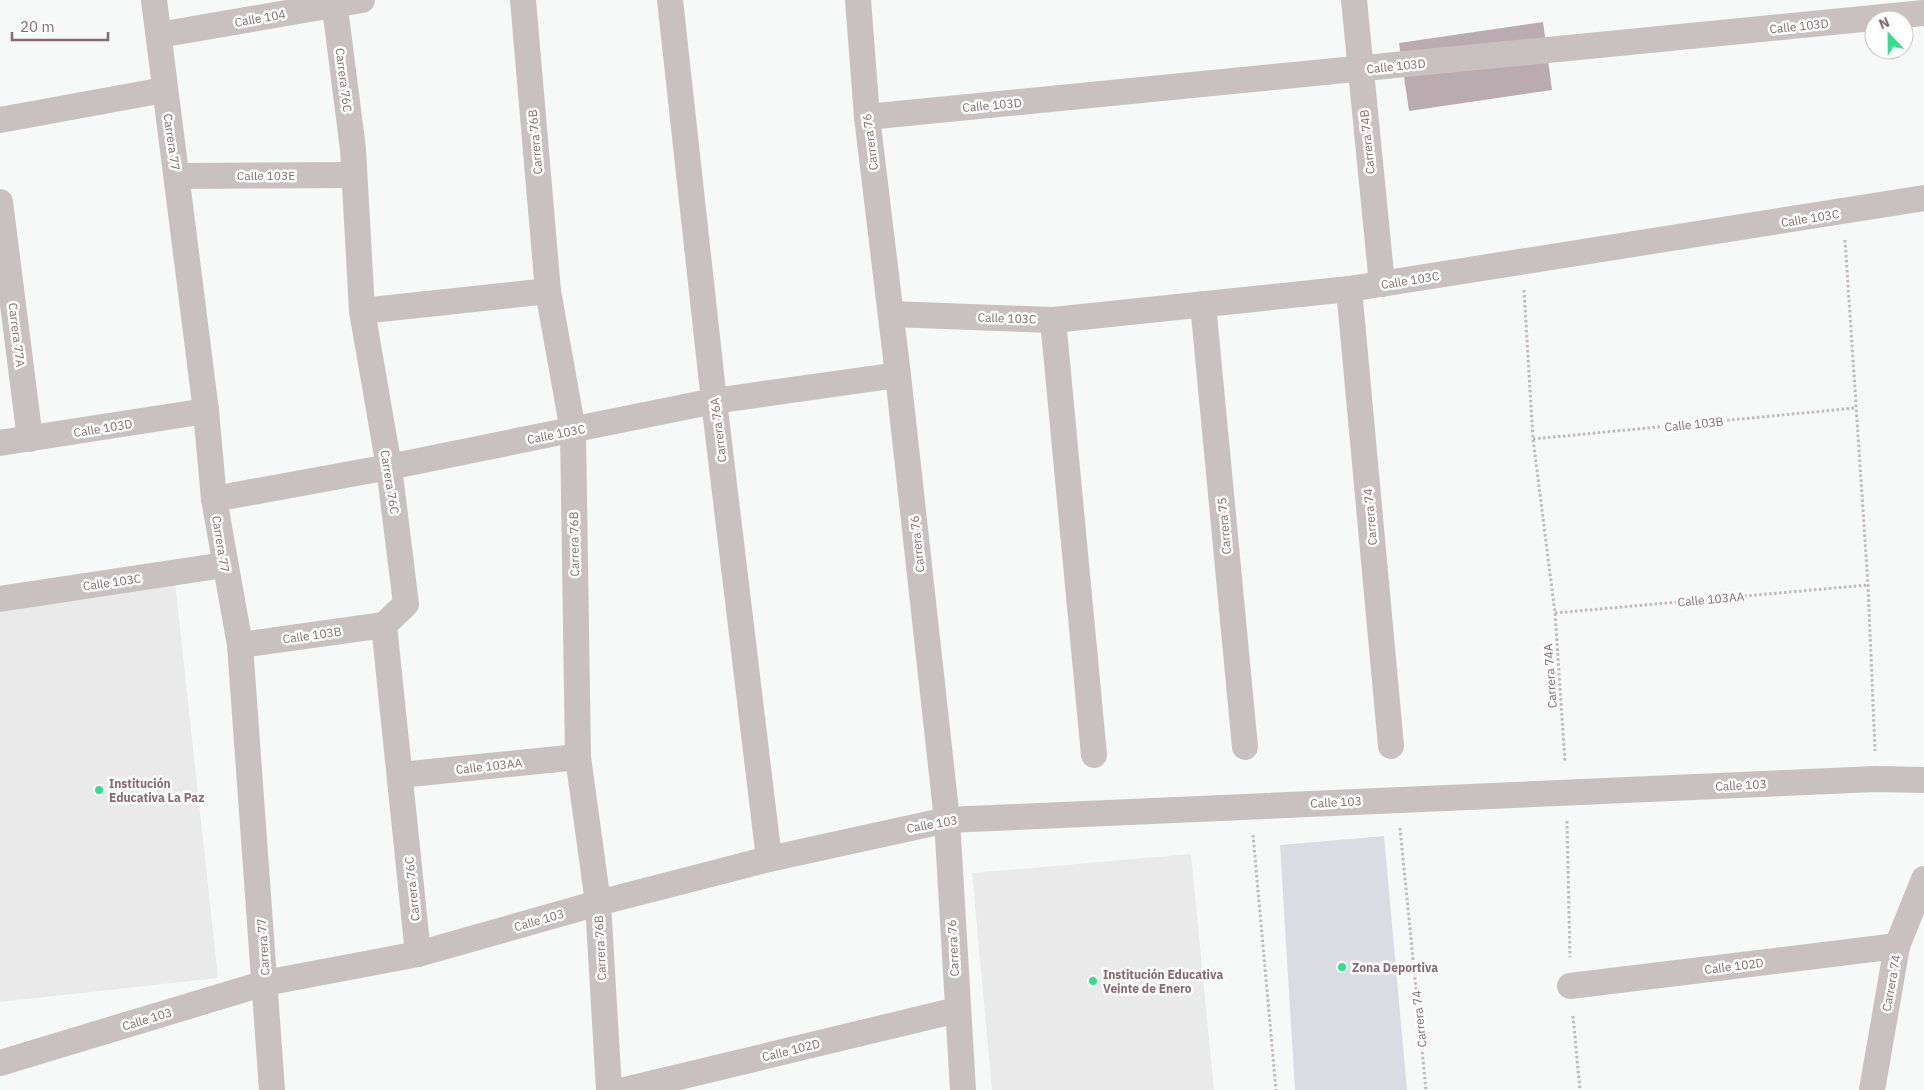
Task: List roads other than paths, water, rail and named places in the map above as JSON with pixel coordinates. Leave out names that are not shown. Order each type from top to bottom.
[{"type":"street","name":"Carrera 77","points":[[154,0],[206,411],[214,499],[224,565],[240,645],[272,1090]]},
{"type":"street","name":"Calle 104","points":[[159,36],[335,3],[362,0]]},
{"type":"street","name":"Carrera 76B","points":[[523,0],[548,291],[573,431],[578,757],[598,903],[609,1090]]},
{"type":"street","name":"Carrera 76A","points":[[670,0],[714,401],[769,859]]},
{"type":"street","name":"Carrera 76","points":[[858,0],[867,117],[898,375],[947,820],[963,1090]]},
{"type":"street","name":"Carrera 74B","points":[[1354,0],[1382,284]]},
{"type":"street","name":"Carrera 76C","points":[[335,3],[354,175],[362,312],[380,427],[389,467],[406,604],[384,625],[418,954]]},
{"type":"street","name":"Calle 103D","points":[[867,117],[1924,13]]},
{"type":"street","points":[[0,120],[164,90]]},
{"type":"street","name":"Calle 103E","points":[[177,176],[354,175]]},
{"type":"street","name":"Calle 103C","points":[[891,314],[1053,320],[1349,289],[1924,198]]},
{"type":"street","name":"Carrera 77A","points":[[0,202],[4,267],[30,439]]},
{"type":"street","name":"Carrera 74","points":[[1349,289],[1391,746]]},
{"type":"street","points":[[362,312],[548,291]]},
{"type":"street","name":"Carrera 75","points":[[1203,304],[1245,747]]},
{"type":"street","points":[[1053,320],[1094,755]]},
{"type":"street","name":"Calle 103C","points":[[214,499],[573,431],[714,401],[898,375]]},
{"type":"street","name":"Calle 103D","points":[[0,443],[206,411]]},
{"type":"street","name":"Calle 103C","points":[[0,598],[224,565]]},
{"type":"street","name":"Calle 103B","points":[[240,645],[384,625]]},
{"type":"street","name":"Calle 103AA","points":[[400,775],[578,757]]},
{"type":"street","name":"Calle 103","points":[[0,1063],[265,983],[418,954],[598,903],[769,859],[947,820],[1876,779],[1924,780]]},
{"type":"street","name":"Carrera 74","points":[[1872,1090],[1897,946],[1924,879]]},
{"type":"street","name":"Calle 102D","points":[[1570,986],[1897,946]]},
{"type":"street","name":"Calle 102D","points":[[626,1090],[957,1010]]},
{"type":"place","name":"Institución Educativa La Paz","points":[[99,790]]},
{"type":"place","name":"Zona Deportiva","points":[[1342,967]]},
{"type":"place","name":"Institución Educativa Veinte de Enero","points":[[1093,981]]}]
